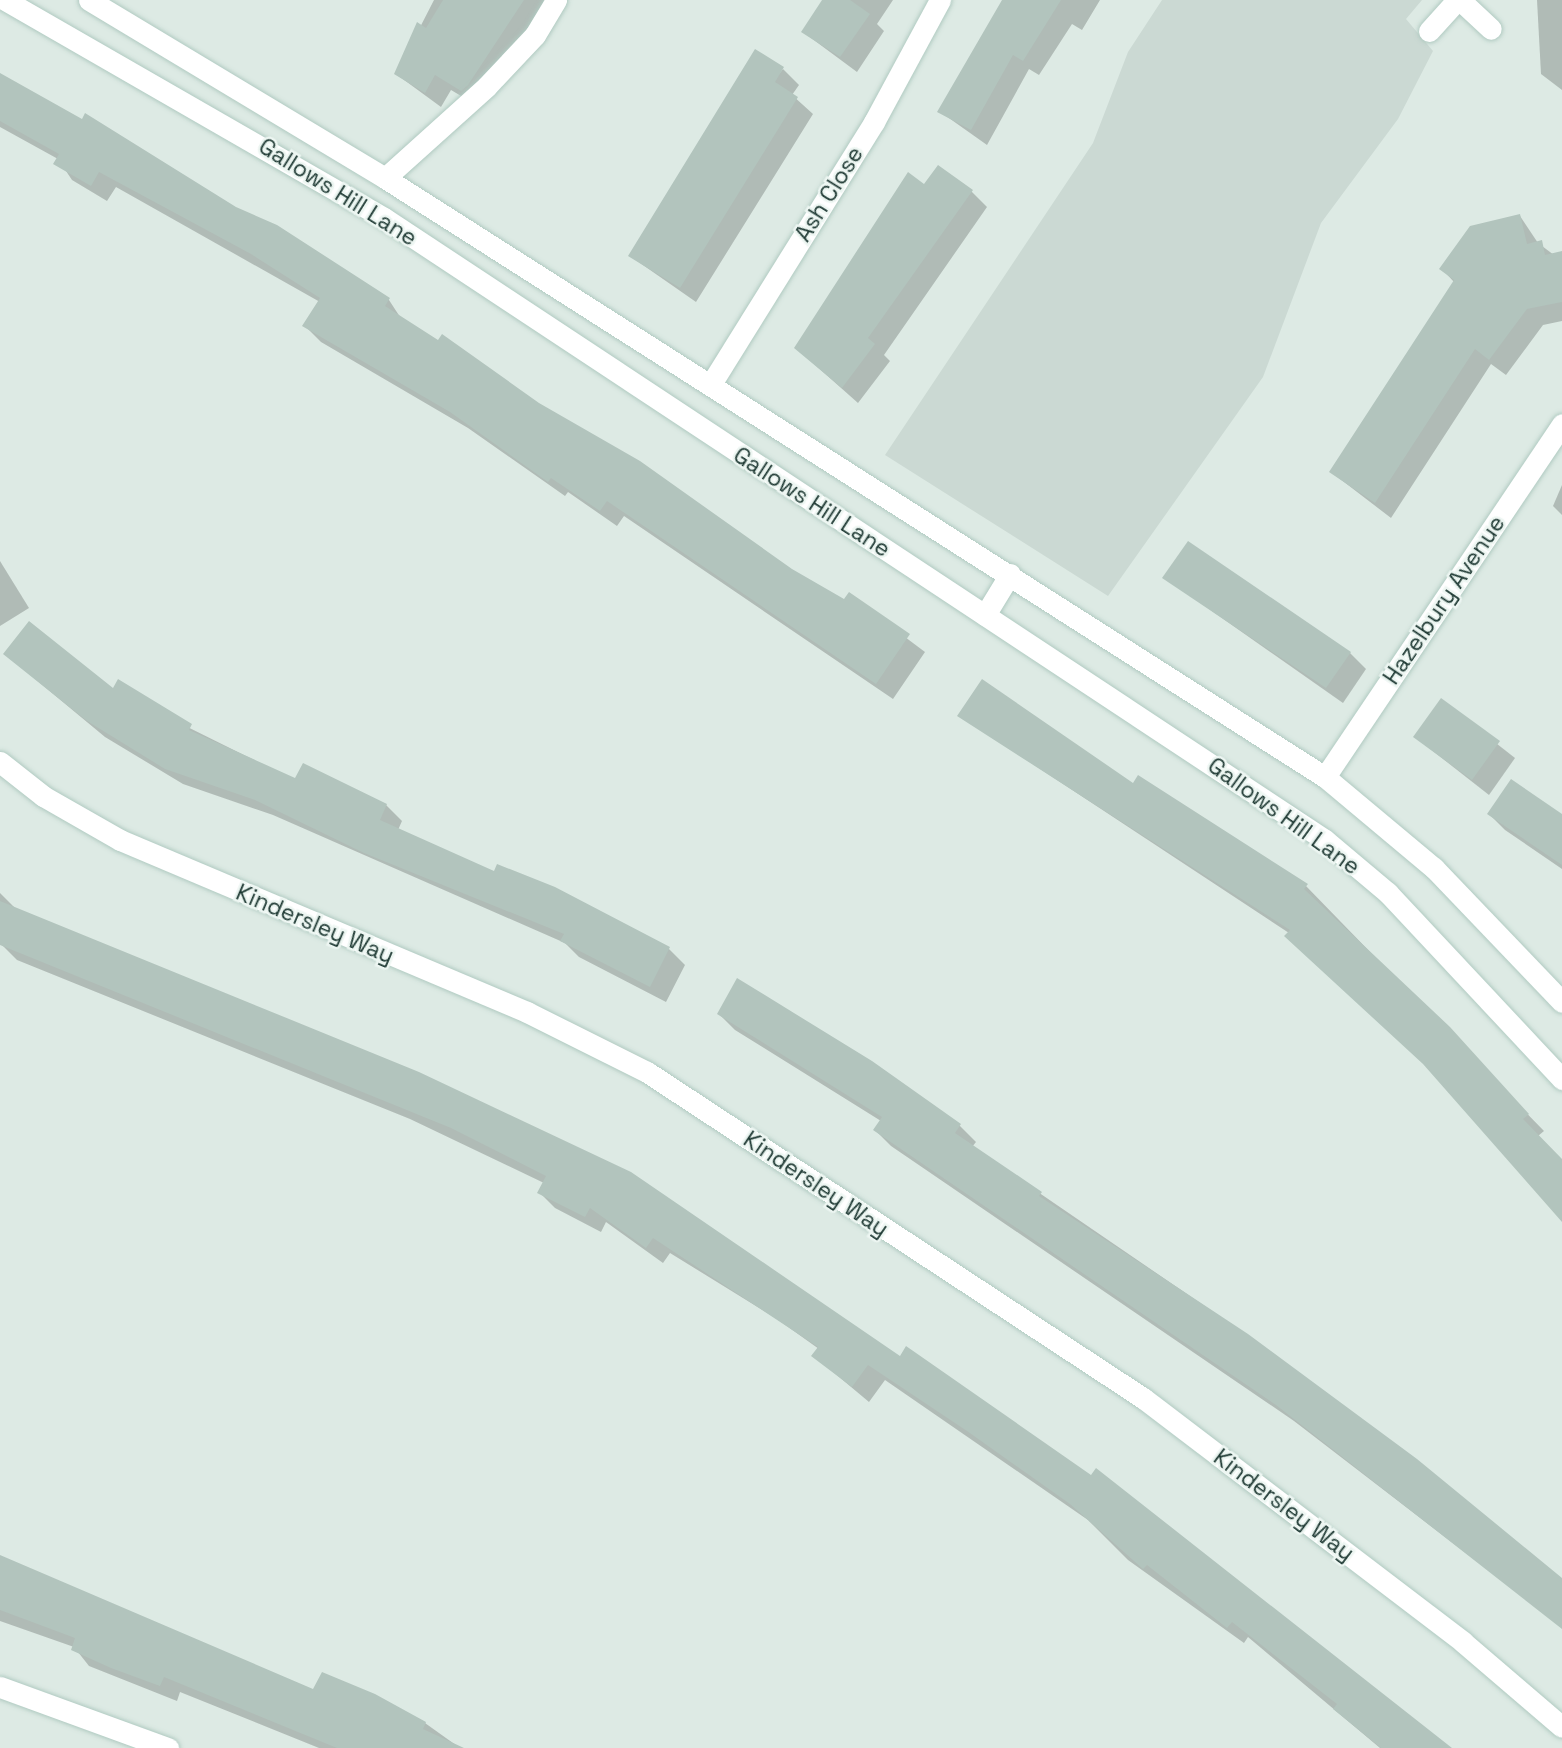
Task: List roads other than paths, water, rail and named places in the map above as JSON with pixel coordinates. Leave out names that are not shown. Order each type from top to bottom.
[{"type":"street","name":"Gallows Hill Lane","points":[[5,0],[384,218],[1325,840],[1388,893],[1562,1079]]},
{"type":"street","name":"Gallows Hill Lane","points":[[89,0],[385,178],[1010,573],[1325,776],[1434,867],[1562,1002]]},
{"type":"street","points":[[385,178],[487,86],[535,35],[556,0]]},
{"type":"street","name":"Ash Close","points":[[711,384],[874,122],[940,0]]},
{"type":"street","points":[[1429,31],[1459,0],[1491,29]]},
{"type":"street","name":"Hazelbury Avenue","points":[[1325,776],[1562,424]]},
{"type":"street","points":[[985,615],[1010,573]]},
{"type":"street","name":"Kindersley Way","points":[[0,762],[43,796],[120,840],[527,1012],[647,1072],[1143,1398],[1463,1642],[1562,1727]]},
{"type":"street","points":[[0,1687],[168,1748]]}]
